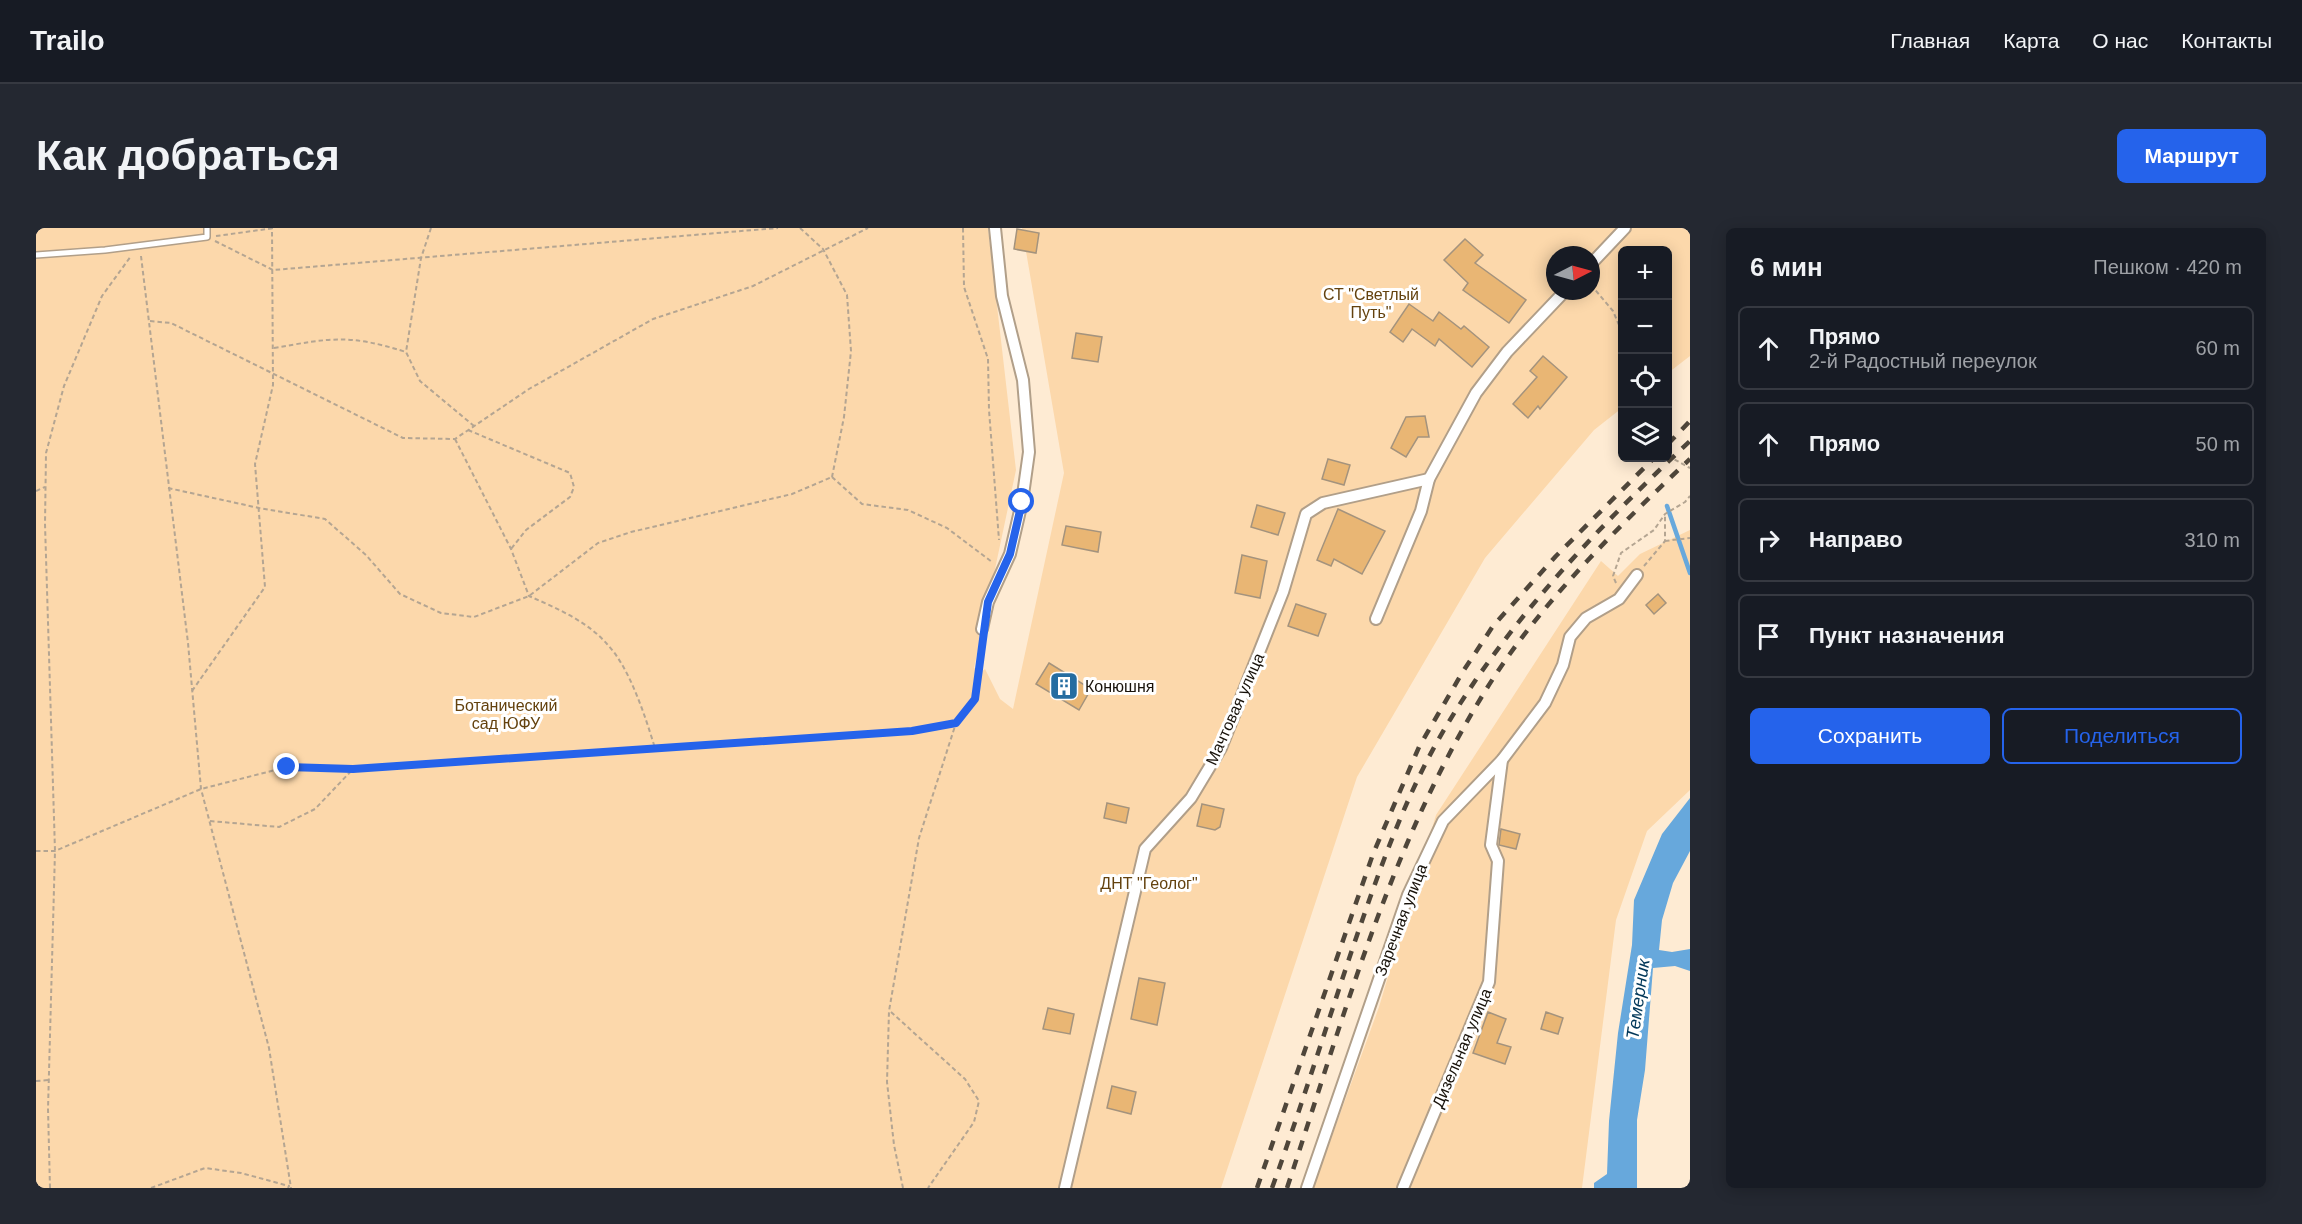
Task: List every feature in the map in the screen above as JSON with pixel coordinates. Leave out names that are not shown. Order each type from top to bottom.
[{"type":"street","points":[[982,629],[988,602],[1010,554],[1022,502],[1029,452],[1023,380],[1002,296],[995,228]]},
{"type":"street","points":[[1600,254],[1625,228]]},
{"type":"street","points":[[1376,619],[1421,511],[1429,479],[1476,393],[1507,352],[1556,300]]},
{"type":"street","name":"Мачтовая улица","points":[[1065,1188],[1145,849],[1191,798],[1221,748],[1283,592],[1306,514],[1323,503],[1429,479]]},
{"type":"street","name":"Заречная улица","points":[[1308,1188],[1407,896],[1443,821],[1502,760],[1545,703],[1563,664],[1570,637],[1586,618],[1621,596],[1637,575]]},
{"type":"street","name":"Дизельная улица","points":[[1403,1188],[1489,982],[1498,861],[1491,845],[1502,760]]},
{"type":"lane","points":[[36,255],[207,237],[207,228]]},
{"type":"path","points":[[192,691],[265,587],[255,464],[273,385],[273,228],[207,237]]},
{"type":"path","points":[[431,228],[421,258],[406,352],[420,381],[474,426]]},
{"type":"path","points":[[207,237],[273,270],[778,228]]},
{"type":"path","points":[[800,228],[824,249],[847,295],[851,351],[844,417],[832,477]]},
{"type":"path","points":[[149,321],[171,323],[403,438],[455,439],[529,389],[654,319],[753,286],[868,228]]},
{"type":"path","points":[[963,228],[964,287],[988,359],[989,410],[1003,570]]},
{"type":"path","points":[[140,244],[192,691],[201,789],[268,1048],[289,1187],[241,1173],[205,1168],[151,1188]]},
{"type":"path","points":[[50,1188],[49,1080],[55,851],[46,453],[64,386],[102,296],[140,244]]},
{"type":"path","points":[[1600,296],[1613,311],[1618,322]]},
{"type":"path","points":[[273,348],[336,337],[370,340],[406,352]]},
{"type":"path","points":[[468,430],[570,473],[574,487],[570,497],[526,530],[510,549]]},
{"type":"path","points":[[455,439],[510,549],[529,596],[568,614],[608,644],[637,693],[655,748]]},
{"type":"path","points":[[1672,458],[1690,468]]},
{"type":"path","points":[[832,477],[862,504],[908,510],[947,528],[1003,570]]},
{"type":"path","points":[[168,488],[325,519],[366,555],[400,594],[441,613],[474,617],[529,596],[598,543],[631,532],[792,494],[832,477]]},
{"type":"path","points":[[36,491],[45,487]]},
{"type":"path","points":[[1621,596],[1613,576],[1621,553],[1654,530],[1665,514],[1685,502],[1690,496]]},
{"type":"path","points":[[1637,575],[1665,541],[1665,514]]},
{"type":"path","points":[[1665,541],[1690,538]]},
{"type":"path","points":[[903,1188],[894,1145],[887,1082],[890,1011],[919,838],[956,723],[975,699],[982,629]]},
{"type":"path","points":[[36,851],[55,851],[201,789],[287,767],[353,769],[912,731],[956,723]]},
{"type":"path","points":[[210,821],[279,827],[315,809],[353,769]]},
{"type":"path","points":[[890,1011],[965,1079],[979,1101],[974,1122],[928,1188]]},
{"type":"path","points":[[36,1081],[49,1080]]},
{"type":"green space","name":"Ботанический сад ЮФУ","points":[[36,228],[988,228],[1016,470],[974,668],[981,672],[985,669],[1000,699],[1013,709],[1064,473],[1022,228],[1690,228],[1690,356],[1672,370],[1672,246],[1618,246],[1618,411],[1594,430],[1485,558],[1357,777],[1221,1188],[36,1188]]},
{"type":"green space","points":[[1690,530],[1690,790],[1647,831],[1616,920],[1582,1188],[1313,1188],[1379,1007],[1436,815],[1601,561],[1618,576],[1640,554]]},
{"type":"water","name":"Темерник","points":[[1690,798],[1690,851],[1673,883],[1662,920],[1659,950],[1672,952],[1690,949],[1690,971],[1675,966],[1653,968],[1645,1070],[1637,1120],[1637,1188],[1594,1188],[1594,1183],[1607,1174],[1609,1121],[1618,1033],[1632,945],[1634,900],[1662,834]]},
{"type":"building","points":[[1017,229],[1039,233],[1036,253],[1014,249]]},
{"type":"building","points":[[1465,239],[1483,255],[1475,263],[1526,300],[1509,323],[1463,290],[1468,283],[1444,260]]},
{"type":"building","points":[[1409,304],[1433,321],[1439,312],[1461,329],[1464,326],[1489,347],[1472,367],[1439,339],[1435,346],[1412,329],[1403,342],[1390,332]]},
{"type":"building","points":[[1076,333],[1102,337],[1098,362],[1072,358]]},
{"type":"building","points":[[1543,356],[1567,377],[1540,409],[1538,406],[1528,418],[1513,404],[1537,377],[1530,371]]},
{"type":"building","points":[[1425,416],[1429,437],[1418,437],[1406,457],[1391,448],[1406,417]]},
{"type":"building","points":[[1328,459],[1350,465],[1344,485],[1322,479]]},
{"type":"building","points":[[1257,505],[1285,513],[1278,535],[1251,527]]},
{"type":"building","points":[[1338,509],[1385,531],[1362,574],[1334,559],[1331,566],[1317,560]]},
{"type":"building","points":[[1066,526],[1101,532],[1098,552],[1062,545]]},
{"type":"building","points":[[1242,555],[1267,561],[1260,598],[1235,593]]},
{"type":"building","points":[[1658,594],[1666,603],[1654,614],[1646,605]]},
{"type":"building","points":[[1296,604],[1326,614],[1318,636],[1288,626]]},
{"type":"building","name":"Конюшня","points":[[1049,663],[1091,689],[1079,710],[1036,684]]},
{"type":"building","points":[[1107,803],[1129,808],[1126,823],[1104,818]]},
{"type":"building","points":[[1202,804],[1224,809],[1220,827],[1215,830],[1197,826]]},
{"type":"building","points":[[1501,829],[1520,834],[1516,849],[1499,845]]},
{"type":"building","points":[[1139,978],[1165,983],[1157,1025],[1131,1019]]},
{"type":"building","points":[[1048,1008],[1074,1014],[1070,1034],[1043,1029]]},
{"type":"building","points":[[1488,1012],[1506,1019],[1497,1043],[1511,1047],[1505,1064],[1473,1053]]},
{"type":"building","points":[[1546,1012],[1563,1018],[1558,1034],[1541,1029]]},
{"type":"building","points":[[1112,1086],[1136,1092],[1131,1114],[1107,1108]]},
{"type":"waterway","points":[[1667,506],[1690,573]]},
{"type":"railway","points":[[1672,440],[1690,421]]},
{"type":"railway","points":[[1272,1188],[1381,869],[1412,792],[1437,742],[1490,659],[1520,620],[1585,545],[1690,441]]},
{"type":"railway","points":[[1287,1188],[1371,934],[1421,811],[1451,751],[1505,661],[1553,599],[1606,541],[1690,459]]},
{"type":"railway","points":[[1257,1188],[1373,854],[1419,747],[1462,673],[1493,626],[1556,556],[1650,462]]},
{"type":"place","name":"Конюшня","points":[[1064,686]]},
{"type":"route","points":[[287,767],[353,769],[912,731],[956,723],[975,699],[982,629],[988,602],[1010,554],[1022,502]]},
{"type":"park label","name":"СТ \"Светлый Путь\"","points":[[1371,303]]},
{"type":"park label","name":"ДНТ \"Геолог\"","points":[[1149,883]]}]
